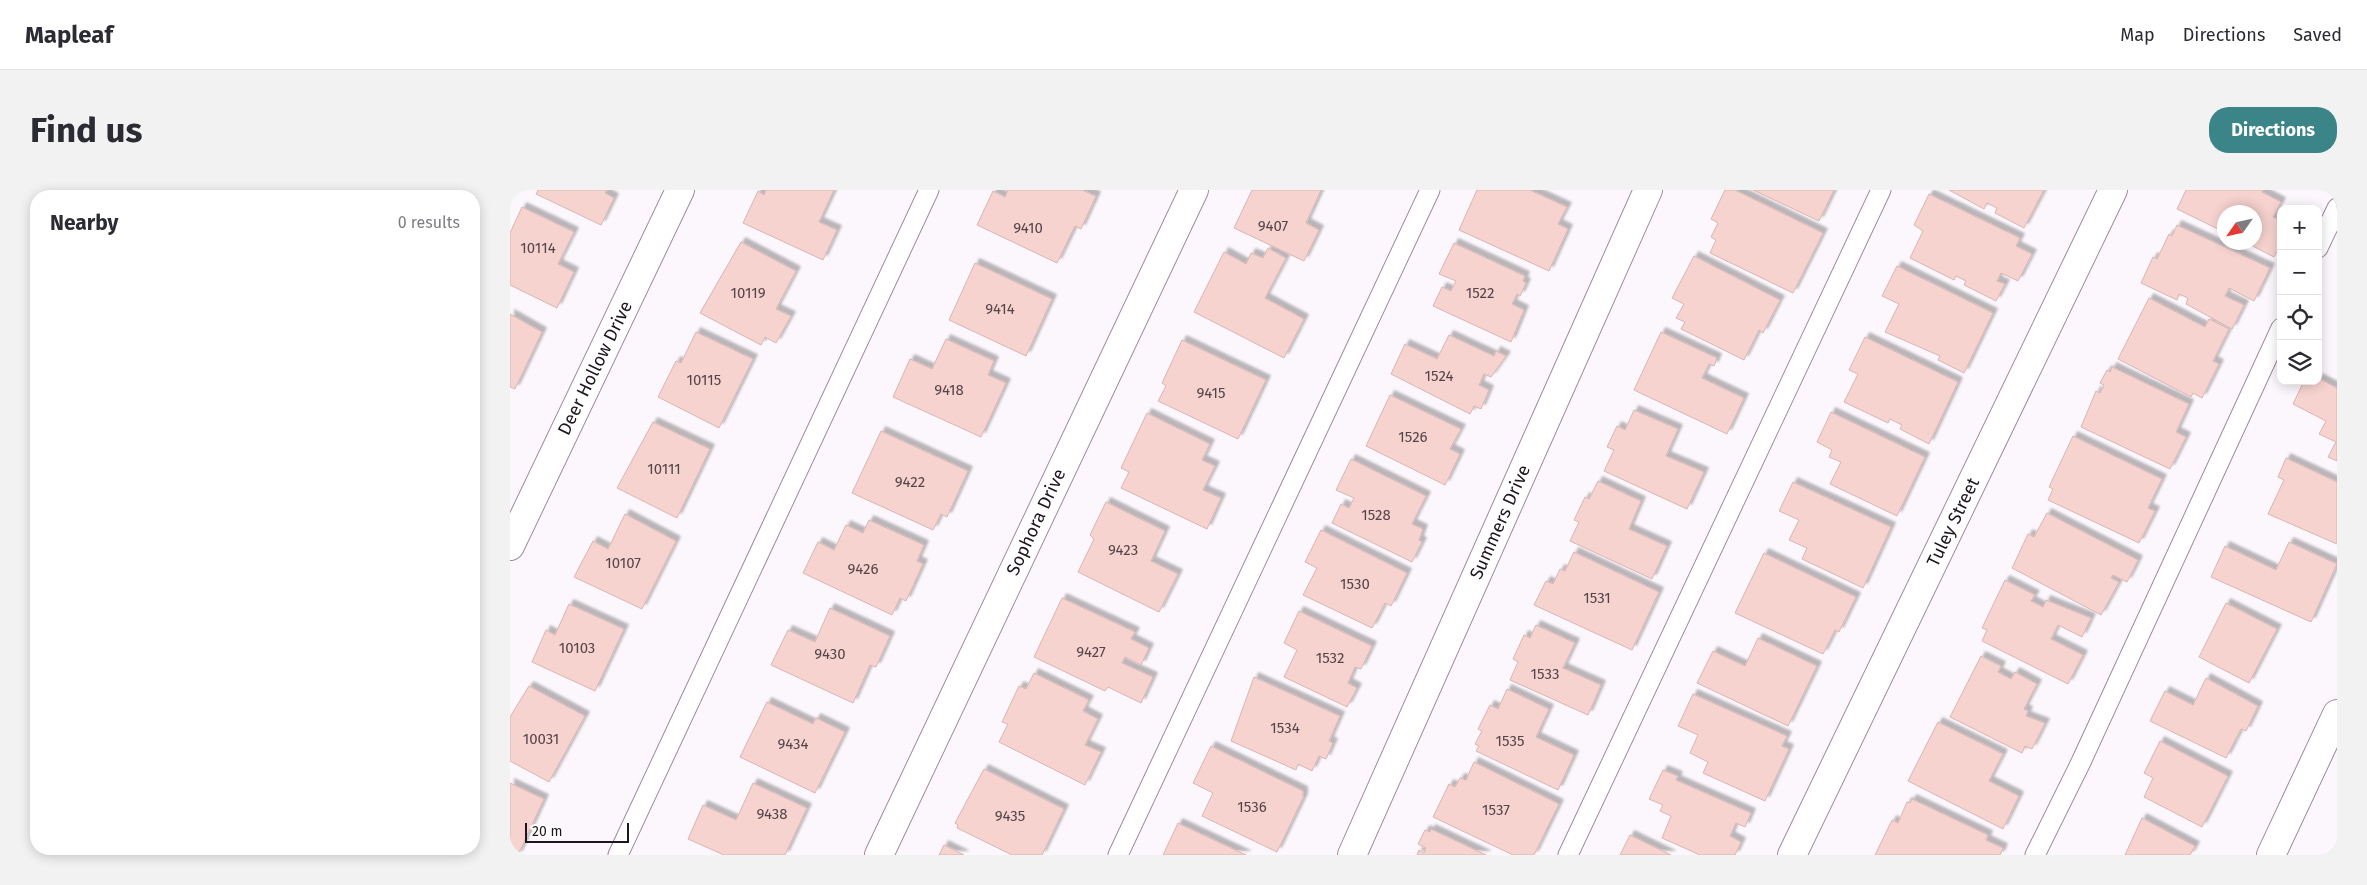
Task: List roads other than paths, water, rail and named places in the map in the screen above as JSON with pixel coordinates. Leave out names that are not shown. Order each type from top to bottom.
[{"type":"street","name":"Deer Hollow Drive","points":[[510,546],[680,190]]},
{"type":"street","name":"Sophora Drive","points":[[879,855],[1194,190]]},
{"type":"street","name":"Summers Drive","points":[[1352,855],[1648,190]]},
{"type":"street","name":"Tuley Street","points":[[1792,855],[2113,190]]},
{"type":"street","points":[[2271,855],[2337,714]]},
{"type":"lane","points":[[618,855],[928,190]]},
{"type":"lane","points":[[1118,855],[1430,190]]},
{"type":"lane","points":[[1568,855],[1881,190]]},
{"type":"lane","points":[[2322,240],[2337,208]]},
{"type":"lane","points":[[2035,855],[2081,762],[2277,337]]}]
